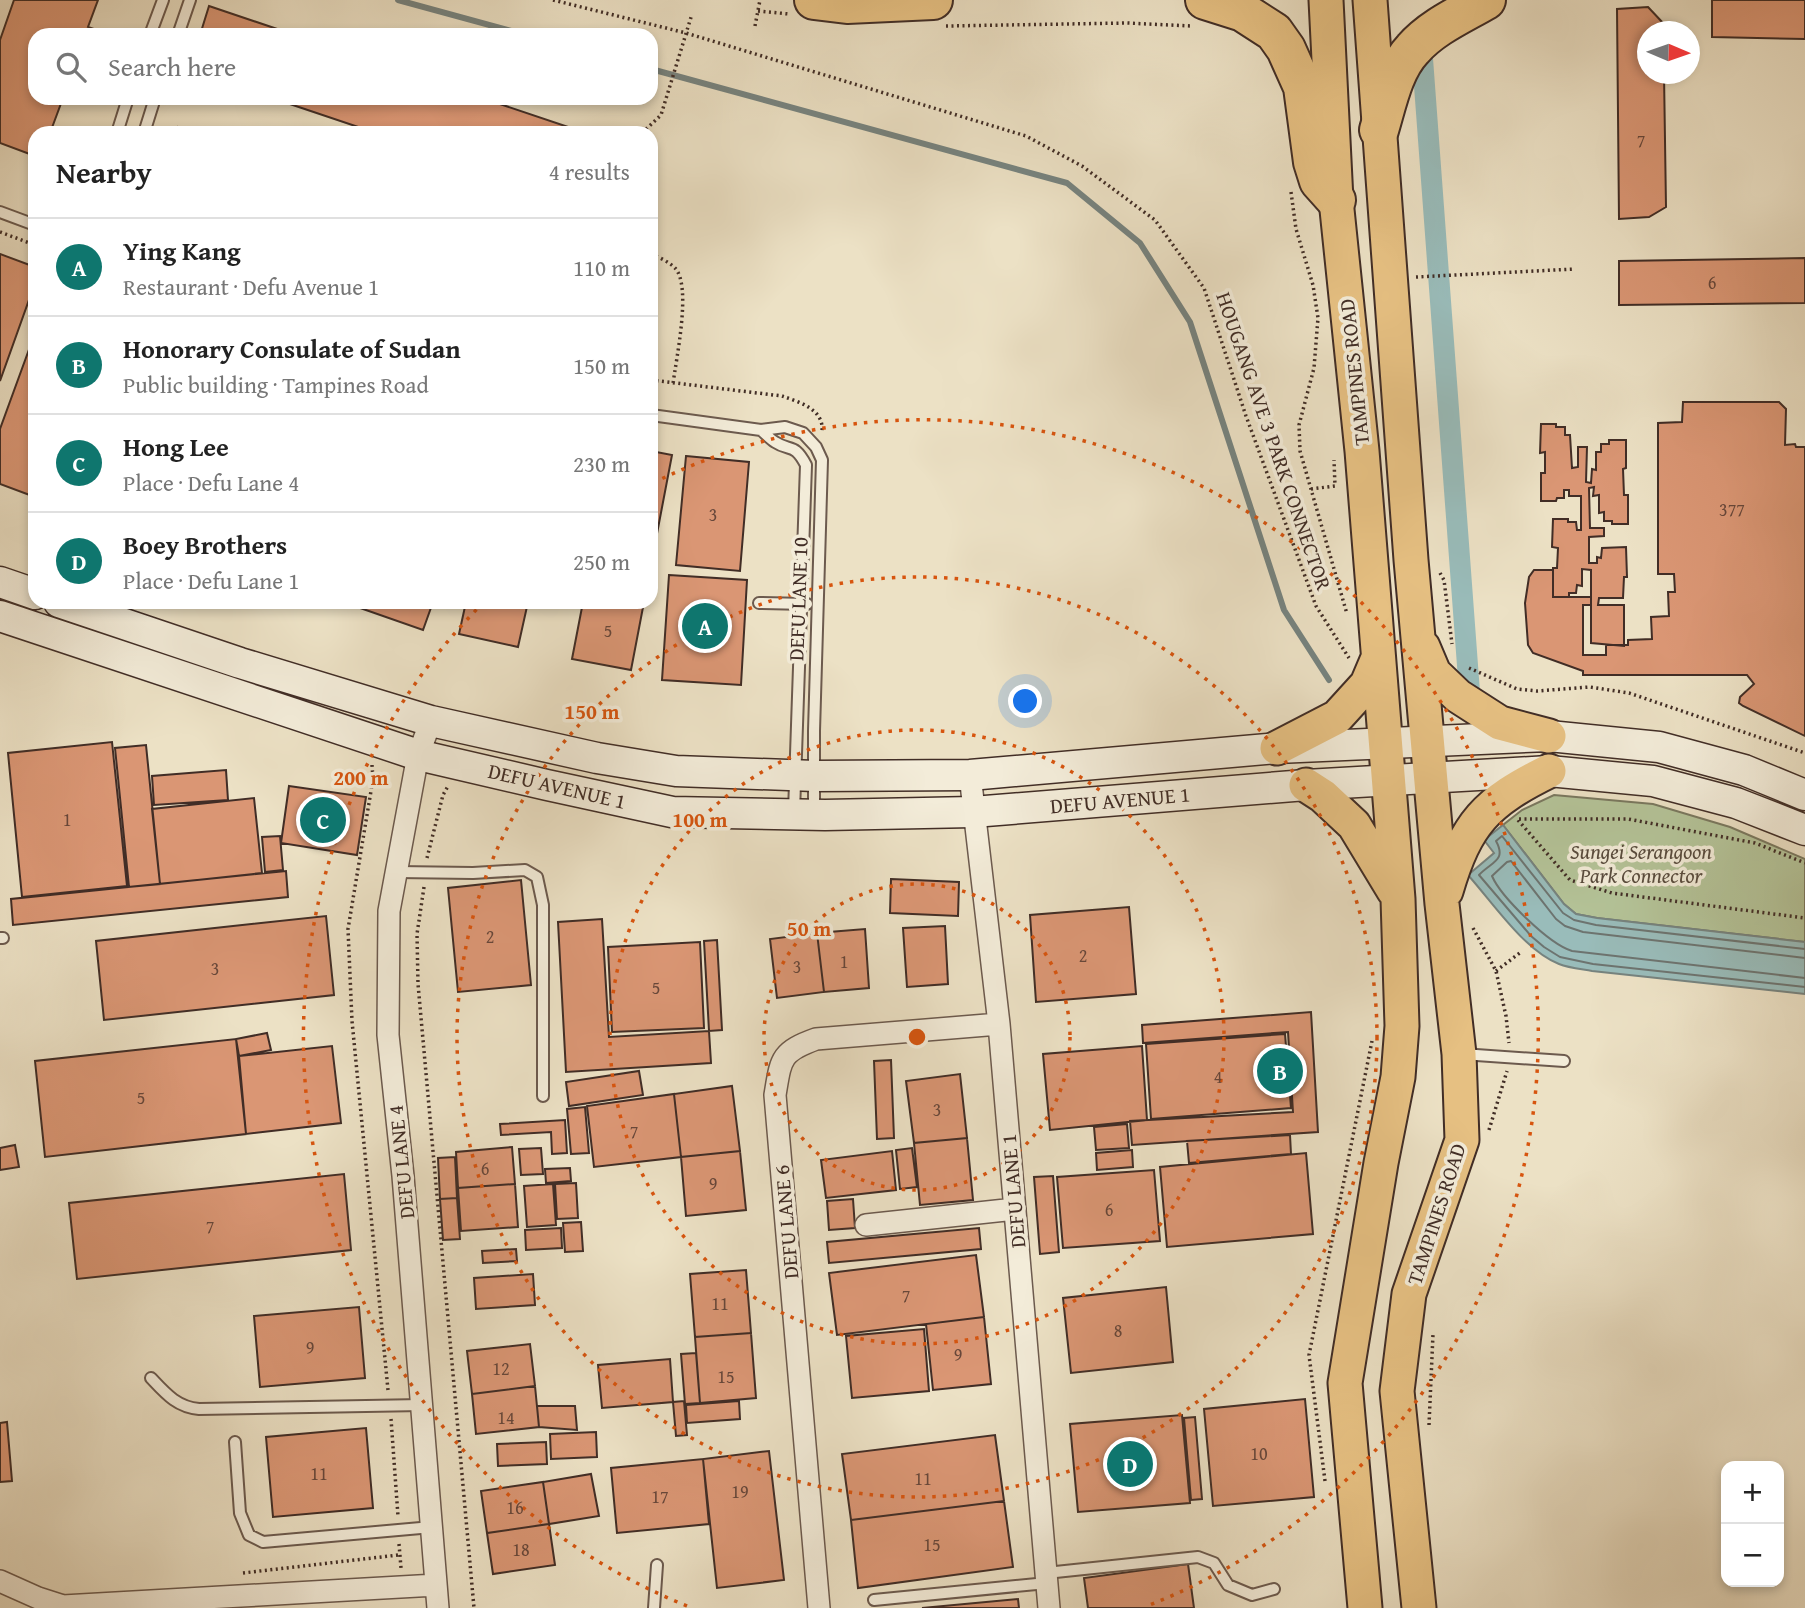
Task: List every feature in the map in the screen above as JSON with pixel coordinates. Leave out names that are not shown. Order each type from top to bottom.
[{"type":"highway","points":[[1379,130],[1398,73],[1410,51],[1426,36],[1486,0]]},
{"type":"highway","points":[[806,8],[847,4],[935,13]]},
{"type":"highway","points":[[1198,13],[1243,12],[1274,32],[1286,49],[1303,87],[1313,162],[1319,181],[1336,200]]},
{"type":"main road","name":"TAMPINES ROAD","points":[[1326,0],[1336,200],[1362,451],[1360,657],[1384,744],[1398,899],[1402,1026],[1398,1077],[1345,1383],[1365,1608]]},
{"type":"main road","name":"TAMPINES ROAD","points":[[1370,0],[1411,560],[1442,904],[1459,1054],[1462,1140],[1409,1294],[1397,1391],[1419,1608]]},
{"type":"main road","points":[[0,582],[28,592]]},
{"type":"main road","name":"DEFU AVENUE 1","points":[[80,609],[240,663],[431,720],[597,758],[676,771],[805,776],[970,775],[1277,748],[1384,744]]},
{"type":"main road","name":"DEFU AVENUE 1","points":[[0,616],[418,755],[672,812],[804,815],[973,811],[1387,780]]},
{"type":"main road","points":[[1418,635],[1434,673],[1458,696],[1500,723],[1549,736]]},
{"type":"main road","points":[[1277,748],[1337,717],[1367,684],[1360,657]]},
{"type":"main road","points":[[1384,744],[1549,736],[1659,747],[1744,770],[1805,795]]},
{"type":"main road","points":[[1442,904],[1454,864],[1468,835],[1485,811],[1513,789],[1549,771]]},
{"type":"main road","points":[[1387,780],[1549,771],[1653,781],[1736,803],[1805,831]]},
{"type":"main road","points":[[1306,785],[1323,796],[1354,825],[1398,899]]},
{"type":"street","name":"DEFU LANE 4","points":[[431,720],[418,755],[389,911],[387,1035],[403,1176],[439,1608]]},
{"type":"street","name":"DEFU LANE 1","points":[[970,775],[999,1024],[1049,1608]]},
{"type":"street","name":"DEFU LANE 6","points":[[819,1608],[775,1095],[781,1064],[794,1047],[816,1039],[999,1024]]},
{"type":"street","points":[[866,1225],[1015,1209]]},
{"type":"street","points":[[0,1581],[63,1606],[436,1585]]},
{"type":"lane","points":[[153,28],[163,0]]},
{"type":"lane","points":[[180,28],[190,0]]},
{"type":"lane","points":[[119,126],[126,105]]},
{"type":"lane","points":[[146,126],[153,105]]},
{"type":"lane","points":[[0,212],[28,222]]},
{"type":"lane","name":"DEFU LANE 10","points":[[658,416],[761,430],[785,427],[803,433],[816,447],[822,460],[817,604],[804,815]]},
{"type":"lane","name":"DEFU LANE 10","points":[[761,430],[777,444],[788,446],[800,454],[806,465],[800,604],[804,815]]},
{"type":"lane","points":[[759,603],[817,604]]},
{"type":"lane","points":[[397,872],[473,873],[525,870],[537,877],[543,905],[543,1096]]},
{"type":"lane","points":[[1459,1054],[1563,1061]]},
{"type":"lane","points":[[152,1378],[169,1397],[185,1408],[422,1405]]},
{"type":"lane","points":[[235,1442],[240,1513],[249,1535],[262,1542],[432,1527]]},
{"type":"lane","points":[[874,1600],[1198,1557],[1214,1563],[1228,1585],[1252,1595],[1274,1589]]},
{"type":"lane","points":[[654,1608],[657,1565]]},
{"type":"path","name":"HOUGANG AVE 3 PARK CONNECTOR","points":[[553,0],[686,33],[1026,136],[1082,166],[1155,220],[1203,288],[1316,606],[1360,657]]},
{"type":"path","points":[[755,26],[760,0]]},
{"type":"path","points":[[758,11],[806,8]]},
{"type":"path","points":[[935,13],[1126,23],[1198,13]]},
{"type":"path","points":[[649,126],[661,115],[692,14]]},
{"type":"path","points":[[1291,190],[1296,229],[1313,285],[1318,318],[1314,368],[1299,425],[1300,450],[1349,622]]},
{"type":"path","points":[[0,232],[28,242]]},
{"type":"path","points":[[658,258],[675,268],[680,278],[684,304],[673,384]]},
{"type":"path","points":[[1421,277],[1575,270]]},
{"type":"path","points":[[658,381],[782,396],[802,403],[818,414],[823,424],[822,436],[816,447]]},
{"type":"path","points":[[1411,560],[1435,567],[1444,580],[1452,647]]},
{"type":"path","points":[[1459,662],[1517,689],[1537,691],[1590,687],[1629,693],[1805,753]]},
{"type":"path","points":[[373,767],[348,929],[352,1021],[390,1406],[399,1555],[404,1587]]},
{"type":"path","points":[[447,784],[449,787],[443,795],[428,849],[416,933],[418,985],[474,1608]]},
{"type":"path","points":[[1805,863],[1755,843],[1628,819],[1517,818],[1570,880],[1612,893],[1805,918]]},
{"type":"path","points":[[1496,971],[1521,952]]},
{"type":"path","points":[[238,1574],[399,1555]]},
{"type":"green space","name":"Sungei Serangoon Park Connector","points":[[1554,795],[1653,804],[1730,827],[1805,859],[1805,942],[1576,914],[1564,904],[1503,825],[1522,810]]},
{"type":"water","points":[[1503,825],[1564,904],[1576,914],[1805,942],[1805,994],[1592,971],[1563,965],[1546,957],[1521,937],[1468,875],[1494,853],[1484,840]]},
{"type":"building","points":[[14,0],[98,0],[88,27],[91,28],[28,28],[28,105],[60,105],[53,126],[28,126],[28,153],[0,143],[0,40]]},
{"type":"building","points":[[1712,0],[1805,0],[1805,39],[1712,37]]},
{"type":"building","points":[[209,6],[274,28],[202,28]]},
{"type":"building","points":[[1648,7],[1661,21],[1637,21],[1637,84],[1664,84],[1666,207],[1649,217],[1619,219],[1617,9]]},
{"type":"building","points":[[293,105],[503,105],[565,126],[355,126]]},
{"type":"building","points":[[0,254],[28,264],[28,303],[0,381]]},
{"type":"building","points":[[1805,258],[1805,303],[1619,305],[1619,261]]},
{"type":"building","points":[[28,352],[28,494],[0,484],[0,429]]},
{"type":"building","points":[[1683,402],[1779,402],[1786,409],[1785,445],[1805,447],[1805,736],[1739,703],[1740,697],[1754,684],[1747,675],[1583,675],[1583,671],[1533,653],[1528,645],[1525,603],[1529,577],[1534,570],[1553,570],[1553,597],[1591,597],[1591,605],[1583,605],[1583,655],[1606,655],[1606,645],[1628,645],[1628,640],[1652,639],[1651,617],[1669,616],[1668,592],[1675,592],[1674,574],[1658,574],[1658,423],[1682,422]]},
{"type":"building","points":[[1541,424],[1565,427],[1565,435],[1570,435],[1572,468],[1578,467],[1578,447],[1587,447],[1586,482],[1591,483],[1592,469],[1596,470],[1596,452],[1601,452],[1601,444],[1609,444],[1609,440],[1626,440],[1626,468],[1623,469],[1624,495],[1628,495],[1628,524],[1604,521],[1604,512],[1599,513],[1599,495],[1593,496],[1594,487],[1589,488],[1590,528],[1604,528],[1604,536],[1589,537],[1589,563],[1597,563],[1597,557],[1601,558],[1602,548],[1626,547],[1627,577],[1624,577],[1623,598],[1599,598],[1598,605],[1624,605],[1624,646],[1591,643],[1591,570],[1582,569],[1582,586],[1577,585],[1576,593],[1569,593],[1569,597],[1553,597],[1553,568],[1557,568],[1558,548],[1552,547],[1553,519],[1576,522],[1577,530],[1581,530],[1581,496],[1569,496],[1569,490],[1564,490],[1564,498],[1541,501],[1541,473],[1545,473],[1545,452],[1540,453]]},
{"type":"building","points":[[658,452],[672,455],[658,528]]},
{"type":"building","points":[[686,456],[749,462],[740,571],[676,565]]},
{"type":"building","points":[[669,575],[747,580],[741,685],[662,680]]},
{"type":"building","points":[[363,609],[430,609],[423,630]]},
{"type":"building","points":[[464,609],[526,609],[518,647],[459,634]]},
{"type":"building","points":[[582,609],[643,609],[631,670],[572,659]]},
{"type":"building","points":[[112,742],[127,886],[22,897],[8,753]]},
{"type":"building","points":[[146,745],[160,884],[129,887],[115,748]]},
{"type":"building","points":[[226,770],[228,800],[154,805],[152,776]]},
{"type":"building","points":[[289,786],[366,797],[357,855],[281,843]]},
{"type":"building","points":[[254,798],[262,873],[160,884],[152,809]]},
{"type":"building","points":[[280,836],[283,870],[265,872],[262,837]]},
{"type":"building","points":[[286,871],[288,897],[13,925],[11,899]]},
{"type":"building","points":[[891,879],[959,882],[958,916],[890,913]]},
{"type":"building","points":[[521,880],[531,985],[458,992],[448,888]]},
{"type":"building","points":[[1129,907],[1136,994],[1036,1002],[1030,915]]},
{"type":"building","points":[[326,916],[334,995],[104,1020],[96,941]]},
{"type":"building","points":[[602,919],[609,1037],[709,1031],[711,1063],[566,1072],[558,922]]},
{"type":"building","points":[[945,926],[948,984],[907,987],[903,928]]},
{"type":"building","points":[[865,929],[869,988],[824,992],[817,933]]},
{"type":"building","points":[[817,933],[824,992],[777,998],[770,939]]},
{"type":"building","points":[[717,940],[722,1030],[709,1031],[704,941]]},
{"type":"building","points":[[700,942],[704,1028],[612,1032],[608,947]]},
{"type":"building","points":[[1311,1012],[1318,1132],[1132,1145],[1130,1121],[1293,1112],[1288,1032],[1143,1043],[1142,1025]]},
{"type":"building","points":[[267,1033],[271,1050],[239,1056],[236,1039]]},
{"type":"building","points":[[1285,1034],[1291,1108],[1151,1119],[1146,1044]]},
{"type":"building","points":[[236,1039],[246,1134],[45,1157],[35,1061]]},
{"type":"building","points":[[332,1046],[341,1123],[246,1134],[239,1056]]},
{"type":"building","points":[[1142,1046],[1147,1120],[1050,1130],[1043,1054]]},
{"type":"building","points":[[891,1060],[894,1138],[877,1139],[874,1061]]},
{"type":"building","points":[[639,1071],[643,1095],[569,1106],[566,1082]]},
{"type":"building","points":[[960,1074],[967,1138],[914,1143],[906,1081]]},
{"type":"building","points":[[732,1086],[740,1151],[681,1157],[674,1094]]},
{"type":"building","points":[[674,1094],[681,1157],[594,1167],[587,1106]]},
{"type":"building","points":[[585,1107],[589,1153],[571,1154],[567,1109]]},
{"type":"building","points":[[565,1120],[567,1153],[552,1154],[551,1132],[501,1135],[500,1124]]},
{"type":"building","points":[[1127,1124],[1129,1148],[1096,1150],[1094,1127]]},
{"type":"building","points":[[1290,1135],[1291,1154],[1189,1163],[1187,1141]]},
{"type":"building","points":[[967,1138],[973,1200],[920,1205],[914,1143]]},
{"type":"building","points":[[15,1145],[19,1167],[0,1170],[0,1148]]},
{"type":"building","points":[[512,1147],[515,1184],[458,1188],[456,1152]]},
{"type":"building","points":[[541,1148],[543,1174],[521,1175],[519,1149]]},
{"type":"building","points":[[912,1148],[917,1187],[900,1189],[896,1150]]},
{"type":"building","points":[[1132,1150],[1133,1167],[1097,1170],[1096,1153]]},
{"type":"building","points":[[740,1151],[746,1210],[686,1216],[681,1157]]},
{"type":"building","points":[[892,1151],[896,1190],[826,1198],[821,1160]]},
{"type":"building","points":[[1306,1153],[1313,1234],[1167,1247],[1160,1167]]},
{"type":"building","points":[[455,1157],[457,1198],[440,1199],[438,1158]]},
{"type":"building","points":[[570,1168],[571,1181],[546,1183],[545,1169]]},
{"type":"building","points":[[1154,1170],[1160,1241],[1063,1248],[1057,1177]]},
{"type":"building","points":[[344,1174],[351,1250],[77,1279],[69,1203]]},
{"type":"building","points":[[1053,1176],[1059,1252],[1040,1254],[1034,1177]]},
{"type":"building","points":[[576,1183],[578,1218],[557,1219],[555,1184]]},
{"type":"building","points":[[515,1184],[518,1227],[461,1231],[458,1188]]},
{"type":"building","points":[[553,1184],[556,1225],[527,1227],[524,1186]]},
{"type":"building","points":[[457,1198],[460,1239],[443,1240],[440,1199]]},
{"type":"building","points":[[853,1199],[855,1228],[829,1230],[827,1201]]},
{"type":"building","points":[[581,1222],[583,1251],[565,1252],[563,1223]]},
{"type":"building","points":[[561,1228],[562,1248],[526,1250],[525,1230]]},
{"type":"building","points":[[979,1228],[981,1249],[829,1263],[827,1242]]},
{"type":"building","points":[[516,1249],[517,1261],[483,1263],[482,1251]]},
{"type":"building","points":[[976,1255],[984,1317],[837,1335],[829,1273]]},
{"type":"building","points":[[746,1270],[751,1333],[695,1337],[690,1274]]},
{"type":"building","points":[[533,1274],[535,1305],[476,1309],[474,1278]]},
{"type":"building","points":[[1166,1287],[1173,1362],[1071,1373],[1063,1298]]},
{"type":"building","points":[[359,1307],[365,1378],[260,1387],[254,1316]]},
{"type":"building","points":[[984,1317],[991,1384],[933,1390],[926,1324]]},
{"type":"building","points":[[924,1329],[929,1391],[852,1398],[846,1336]]},
{"type":"building","points":[[751,1333],[756,1398],[700,1403],[695,1337]]},
{"type":"building","points":[[530,1344],[535,1386],[472,1394],[467,1351]]},
{"type":"building","points":[[696,1353],[700,1403],[685,1404],[681,1354]]},
{"type":"building","points":[[670,1359],[673,1402],[602,1408],[598,1365]]},
{"type":"building","points":[[535,1386],[539,1427],[476,1434],[472,1394]]},
{"type":"building","points":[[1305,1399],[1314,1497],[1213,1506],[1204,1409]]},
{"type":"building","points":[[684,1401],[687,1435],[676,1436],[673,1402]]},
{"type":"building","points":[[739,1401],[740,1419],[687,1423],[686,1405]]},
{"type":"building","points":[[537,1406],[575,1406],[577,1430],[539,1427]]},
{"type":"building","points":[[1182,1415],[1190,1503],[1078,1512],[1070,1424]]},
{"type":"building","points":[[1195,1417],[1202,1499],[1191,1500],[1184,1418]]},
{"type":"building","points":[[7,1422],[12,1481],[0,1482],[0,1423]]},
{"type":"building","points":[[366,1428],[373,1508],[273,1517],[266,1437]]},
{"type":"building","points":[[596,1432],[597,1457],[551,1459],[550,1434]]},
{"type":"building","points":[[995,1435],[1004,1501],[851,1520],[842,1454]]},
{"type":"building","points":[[546,1442],[547,1464],[498,1466],[497,1444]]},
{"type":"building","points":[[769,1451],[784,1580],[717,1588],[703,1459]]},
{"type":"building","points":[[703,1459],[709,1524],[617,1533],[611,1468]]},
{"type":"building","points":[[591,1474],[599,1516],[549,1524],[543,1482]]},
{"type":"building","points":[[543,1482],[549,1524],[487,1533],[481,1491]]},
{"type":"building","points":[[1004,1501],[1013,1567],[858,1588],[851,1520]]},
{"type":"building","points":[[549,1524],[555,1565],[493,1574],[487,1533]]},
{"type":"building","points":[[1188,1564],[1194,1608],[1088,1608],[1084,1578]]},
{"type":"building","points":[[1018,1599],[1019,1608],[922,1608]]},
{"type":"waterway","points":[[398,0],[500,28]]},
{"type":"waterway","points":[[1422,52],[1470,699]]},
{"type":"waterway","points":[[658,71],[1067,183],[1140,243],[1190,322],[1284,610],[1329,680]]},
{"type":"place","name":"Ying Kang","points":[[705,626]]},
{"type":"place","name":"Hong Lee","points":[[323,820]]},
{"type":"place","name":"Honorary Consulate of Sudan","points":[[1280,1071]]},
{"type":"place","name":"Boey Brothers","points":[[1130,1464]]}]
